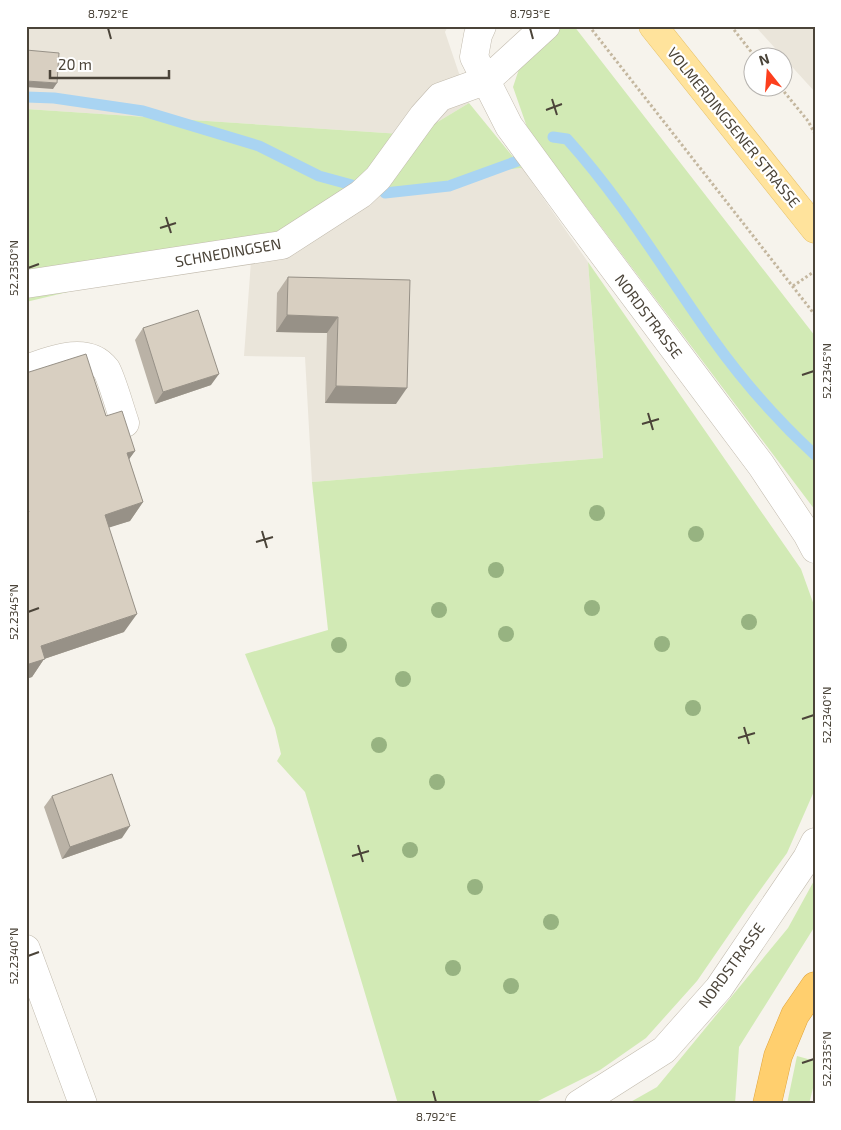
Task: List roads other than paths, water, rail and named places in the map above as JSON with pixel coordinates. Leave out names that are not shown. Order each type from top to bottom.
[{"type":"highway","points":[[767,1104],[778,1056],[795,1015],[815,986]]},
{"type":"main road","name":"VOLMERDINGSENER STRASSE","points":[[653,26],[815,229]]},
{"type":"street","name":"NORDSTRASSE","points":[[482,26],[478,35],[474,57],[509,126],[760,465],[807,534],[815,549]]},
{"type":"street","points":[[487,80],[546,26]]},
{"type":"street","name":"SCHNEDINGSEN","points":[[26,284],[282,245],[361,194],[378,178],[423,116],[440,97],[487,80]]},
{"type":"street","points":[[26,369],[62,357],[83,356],[97,362],[106,369],[125,423]]},
{"type":"street","name":"NORDSTRASSE","points":[[579,1104],[664,1050],[719,988],[815,842]]},
{"type":"street","points":[[26,949],[83,1104]]},
{"type":"waterway","points":[[26,97],[54,98],[143,111],[259,146],[319,176],[352,185]]},
{"type":"waterway","points":[[553,137],[567,139],[587,162],[625,211],[735,369],[774,414],[815,455]]},
{"type":"waterway","points":[[385,193],[449,186],[523,159]]}]
